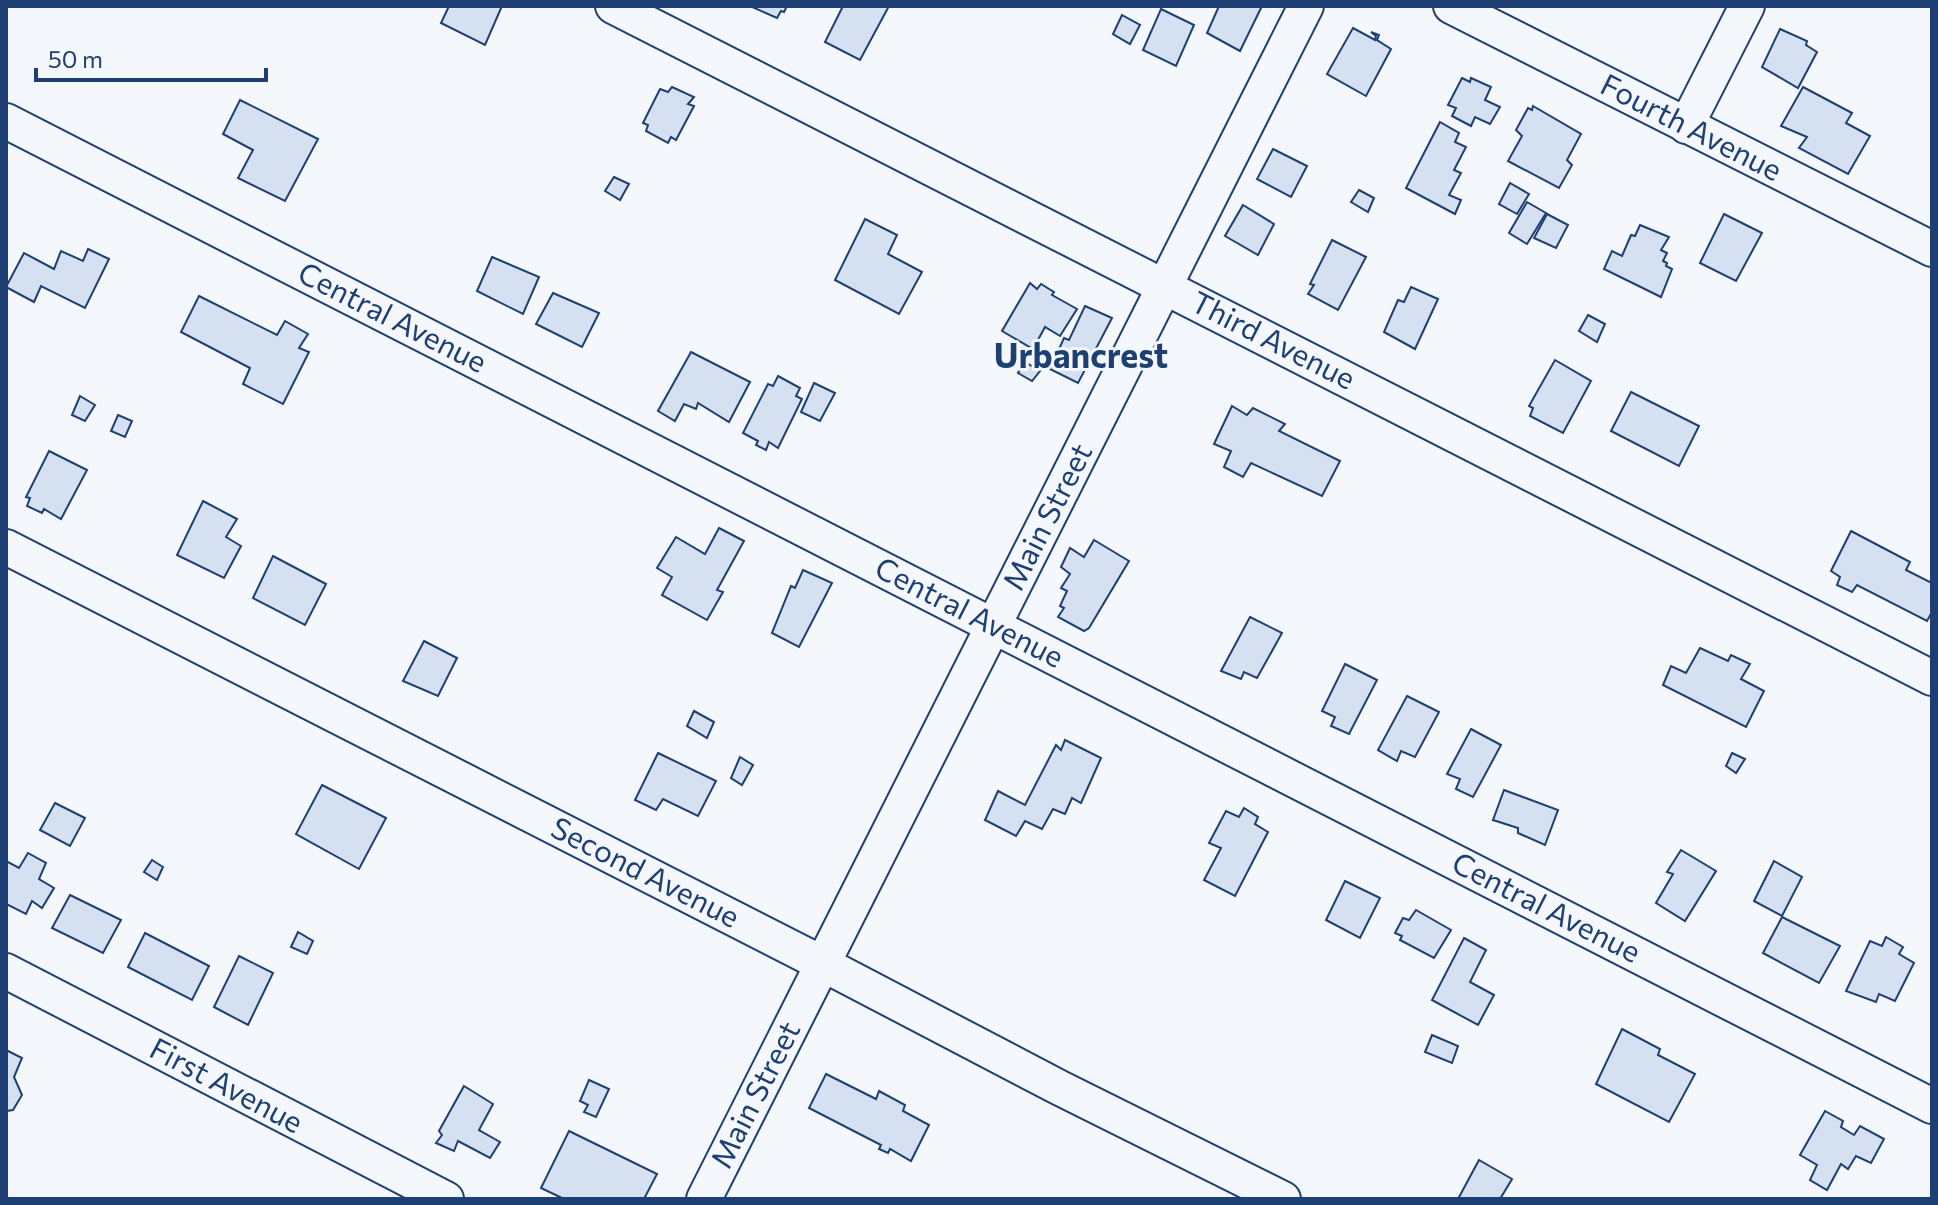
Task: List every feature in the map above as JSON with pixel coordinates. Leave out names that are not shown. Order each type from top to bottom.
[{"type":"street","name":"Third Avenue","points":[[613,6],[1932,678]]},
{"type":"street","name":"Main Street","points":[[704,1199],[1306,6]]},
{"type":"street","name":"Fourth Avenue","points":[[1451,6],[1932,249]]},
{"type":"street","points":[[1686,126],[1747,6]]},
{"type":"street","name":"Central Avenue","points":[[6,121],[1932,1106]]},
{"type":"street","name":"Second Avenue","points":[[6,547],[1060,1088],[1283,1199]]},
{"type":"street","name":"First Avenue","points":[[6,971],[446,1199]]},
{"type":"building","points":[[449,6],[502,6],[485,45],[441,23]]},
{"type":"building","points":[[750,6],[787,6],[777,18]]},
{"type":"building","points":[[843,6],[889,6],[860,60],[825,42]]},
{"type":"building","points":[[1219,6],[1262,6],[1240,51],[1207,33]]},
{"type":"building","points":[[1161,9],[1194,25],[1176,66],[1143,50]]},
{"type":"building","points":[[1122,15],[1140,25],[1130,44],[1113,34]]},
{"type":"building","points":[[1353,28],[1375,40],[1376,36],[1371,32],[1379,35],[1377,40],[1391,49],[1366,96],[1327,74]]},
{"type":"building","points":[[1780,29],[1807,41],[1806,45],[1817,52],[1798,88],[1762,67]]},
{"type":"building","points":[[1462,78],[1470,82],[1471,78],[1491,87],[1485,100],[1500,107],[1490,124],[1475,117],[1471,126],[1452,116],[1456,108],[1448,105]]},
{"type":"building","points":[[672,87],[694,97],[688,104],[694,106],[676,140],[671,137],[668,143],[646,131],[648,125],[643,123],[660,89],[668,92]]},
{"type":"building","points":[[1803,87],[1852,113],[1846,123],[1870,136],[1848,174],[1799,148],[1807,137],[1781,126]]},
{"type":"building","points":[[240,100],[318,139],[285,201],[238,178],[253,150],[223,134]]},
{"type":"building","points":[[1533,106],[1581,134],[1567,160],[1572,165],[1559,188],[1508,161],[1522,136],[1516,130],[1528,108],[1532,110]]},
{"type":"building","points":[[1440,122],[1459,133],[1455,142],[1466,147],[1454,170],[1461,173],[1449,195],[1461,200],[1455,214],[1406,188]]},
{"type":"building","points":[[1273,149],[1307,166],[1291,197],[1257,179]]},
{"type":"building","points":[[614,177],[629,184],[620,200],[605,191]]},
{"type":"building","points":[[1510,183],[1529,194],[1517,214],[1499,204]]},
{"type":"building","points":[[1359,190],[1374,198],[1368,212],[1351,202]]},
{"type":"building","points":[[1527,202],[1546,213],[1527,244],[1509,233]]},
{"type":"building","points":[[1243,205],[1274,224],[1258,255],[1225,236]]},
{"type":"building","points":[[1547,214],[1568,225],[1556,248],[1534,238]]},
{"type":"building","points":[[1724,214],[1762,233],[1736,281],[1700,263]]},
{"type":"building","points":[[865,219],[897,235],[888,254],[922,272],[899,314],[835,280]]},
{"type":"building","points":[[1640,225],[1669,237],[1661,250],[1667,253],[1663,261],[1672,269],[1661,297],[1604,269],[1612,251],[1622,256],[1631,235],[1635,236]]},
{"type":"building","points":[[1332,240],[1366,257],[1338,310],[1308,294]]},
{"type":"building","points":[[88,249],[109,259],[85,308],[41,286],[34,302],[6,287],[24,253],[54,269],[61,251],[83,261]]},
{"type":"building","points":[[492,257],[539,277],[523,314],[477,291]]},
{"type":"building","points":[[1030,283],[1037,289],[1041,284],[1054,292],[1052,295],[1077,309],[1060,336],[1045,327],[1033,349],[1002,331]]},
{"type":"building","points":[[1411,287],[1438,299],[1415,349],[1384,332],[1398,300],[1404,302]]},
{"type":"building","points":[[553,293],[599,313],[582,347],[536,324]]},
{"type":"building","points":[[199,296],[277,335],[285,321],[308,334],[299,348],[309,352],[283,404],[243,384],[250,368],[181,332]]},
{"type":"building","points":[[1085,306],[1112,318],[1078,383],[1050,369],[1064,338],[1069,340]]},
{"type":"building","points":[[1588,315],[1605,324],[1597,342],[1579,331]]},
{"type":"building","points":[[691,352],[750,382],[729,422],[698,403],[696,409],[684,404],[675,421],[658,411]]},
{"type":"building","points":[[1555,360],[1591,381],[1563,433],[1530,416],[1533,408],[1529,406]]},
{"type":"building","points":[[1025,362],[1040,371],[1032,381],[1018,373]]},
{"type":"building","points":[[778,376],[800,388],[796,396],[802,399],[778,448],[769,442],[766,450],[756,445],[758,441],[743,433],[768,384],[773,386]]},
{"type":"building","points":[[814,383],[835,393],[820,421],[801,412]]},
{"type":"building","points":[[1631,392],[1699,426],[1679,466],[1611,431]]},
{"type":"building","points":[[80,396],[95,405],[85,421],[72,415]]},
{"type":"building","points":[[1232,406],[1247,415],[1253,408],[1285,424],[1279,431],[1340,461],[1322,496],[1251,463],[1243,477],[1224,467],[1231,451],[1214,444]]},
{"type":"building","points":[[118,415],[132,421],[125,437],[111,431]]},
{"type":"building","points":[[49,451],[87,470],[61,519],[44,509],[42,513],[27,506],[30,498],[26,497]]},
{"type":"building","points":[[203,501],[237,519],[226,537],[241,546],[224,578],[177,555]]},
{"type":"building","points":[[719,528],[744,541],[717,590],[723,592],[707,620],[662,595],[672,577],[657,568],[676,537],[705,554]]},
{"type":"building","points":[[1851,531],[1910,562],[1906,570],[1932,583],[1932,612],[1927,621],[1857,585],[1852,592],[1837,585],[1840,577],[1831,571]]},
{"type":"building","points":[[1094,540],[1129,561],[1089,628],[1084,631],[1058,617],[1064,608],[1060,606],[1067,591],[1061,588],[1070,574],[1061,567],[1070,548],[1084,557]]},
{"type":"building","points":[[273,556],[326,584],[305,625],[253,598]]},
{"type":"building","points":[[803,570],[832,583],[799,647],[772,633],[791,586],[795,588]]},
{"type":"building","points":[[1250,617],[1282,633],[1257,678],[1244,672],[1241,679],[1221,671]]},
{"type":"building","points":[[424,641],[457,658],[438,696],[403,681]]},
{"type":"building","points":[[1700,648],[1728,661],[1731,655],[1750,664],[1741,679],[1764,691],[1746,727],[1663,685],[1671,666],[1686,673]]},
{"type":"building","points":[[1345,664],[1377,680],[1349,734],[1331,726],[1335,717],[1322,711]]},
{"type":"building","points":[[1407,696],[1439,712],[1415,757],[1401,751],[1397,761],[1378,750]]},
{"type":"building","points":[[694,711],[714,722],[707,738],[687,726]]},
{"type":"building","points":[[1471,729],[1501,745],[1473,797],[1456,789],[1460,779],[1447,774]]},
{"type":"building","points":[[1065,740],[1101,758],[1081,803],[1072,798],[1065,814],[1053,809],[1042,829],[1025,821],[1016,836],[985,820],[998,791],[1025,805],[1056,745],[1061,750]]},
{"type":"building","points":[[658,753],[716,781],[698,816],[663,799],[656,810],[635,800]]},
{"type":"building","points":[[1732,753],[1745,759],[1736,773],[1726,766]]},
{"type":"building","points":[[740,757],[753,765],[742,785],[731,778]]},
{"type":"building","points":[[322,785],[386,818],[359,869],[296,834]]},
{"type":"building","points":[[1504,790],[1558,810],[1545,845],[1518,833],[1518,828],[1493,820]]},
{"type":"building","points":[[55,803],[85,818],[70,846],[40,830]]},
{"type":"building","points":[[1244,808],[1258,817],[1255,824],[1268,832],[1235,896],[1204,880],[1221,848],[1209,843],[1226,811],[1239,817]]},
{"type":"building","points":[[1681,850],[1716,871],[1685,921],[1656,903],[1673,874],[1667,872]]},
{"type":"building","points":[[28,853],[46,863],[39,879],[54,888],[42,908],[32,901],[26,914],[6,904],[6,861],[19,868]]},
{"type":"building","points":[[152,860],[163,867],[157,880],[144,872]]},
{"type":"building","points":[[1774,861],[1802,877],[1782,916],[1754,901]]},
{"type":"building","points":[[1345,881],[1380,898],[1360,938],[1326,920]]},
{"type":"building","points":[[70,895],[121,920],[103,953],[52,928]]},
{"type":"building","points":[[1416,910],[1451,930],[1434,958],[1400,940],[1402,936],[1395,933],[1403,918],[1409,920]]},
{"type":"building","points":[[1782,917],[1840,946],[1819,983],[1763,953]]},
{"type":"building","points":[[298,932],[313,941],[307,954],[291,947]]},
{"type":"building","points":[[145,933],[209,966],[192,1000],[128,967]]},
{"type":"building","points":[[1886,937],[1903,947],[1899,954],[1914,963],[1895,1001],[1879,994],[1876,1002],[1846,991],[1870,941],[1882,946]]},
{"type":"building","points":[[1464,938],[1486,950],[1470,982],[1494,995],[1478,1025],[1432,1000]]},
{"type":"building","points":[[239,956],[273,973],[248,1025],[214,1007]]},
{"type":"building","points":[[1622,1029],[1660,1049],[1658,1055],[1695,1074],[1669,1122],[1596,1084]]},
{"type":"building","points":[[1432,1035],[1458,1046],[1452,1063],[1425,1052]]},
{"type":"building","points":[[6,1050],[22,1058],[14,1077],[22,1095],[13,1110],[6,1111]]},
{"type":"building","points":[[826,1074],[876,1099],[879,1091],[905,1105],[903,1111],[929,1125],[911,1161],[890,1149],[888,1153],[879,1149],[881,1145],[809,1108]]},
{"type":"building","points":[[589,1080],[609,1089],[596,1117],[584,1112],[588,1105],[580,1101]]},
{"type":"building","points":[[464,1086],[493,1104],[479,1130],[500,1142],[490,1158],[458,1141],[454,1151],[436,1143],[442,1135],[439,1131]]},
{"type":"building","points":[[1825,1111],[1843,1121],[1841,1127],[1854,1135],[1860,1126],[1884,1139],[1871,1163],[1856,1156],[1848,1169],[1841,1164],[1827,1190],[1810,1180],[1817,1165],[1800,1155]]},
{"type":"building","points":[[569,1131],[657,1174],[644,1199],[564,1199],[541,1188]]},
{"type":"building","points":[[1479,1160],[1512,1179],[1500,1199],[1458,1199]]},
{"type":"district","name":"Urbancrest","points":[[1081,356]]}]
